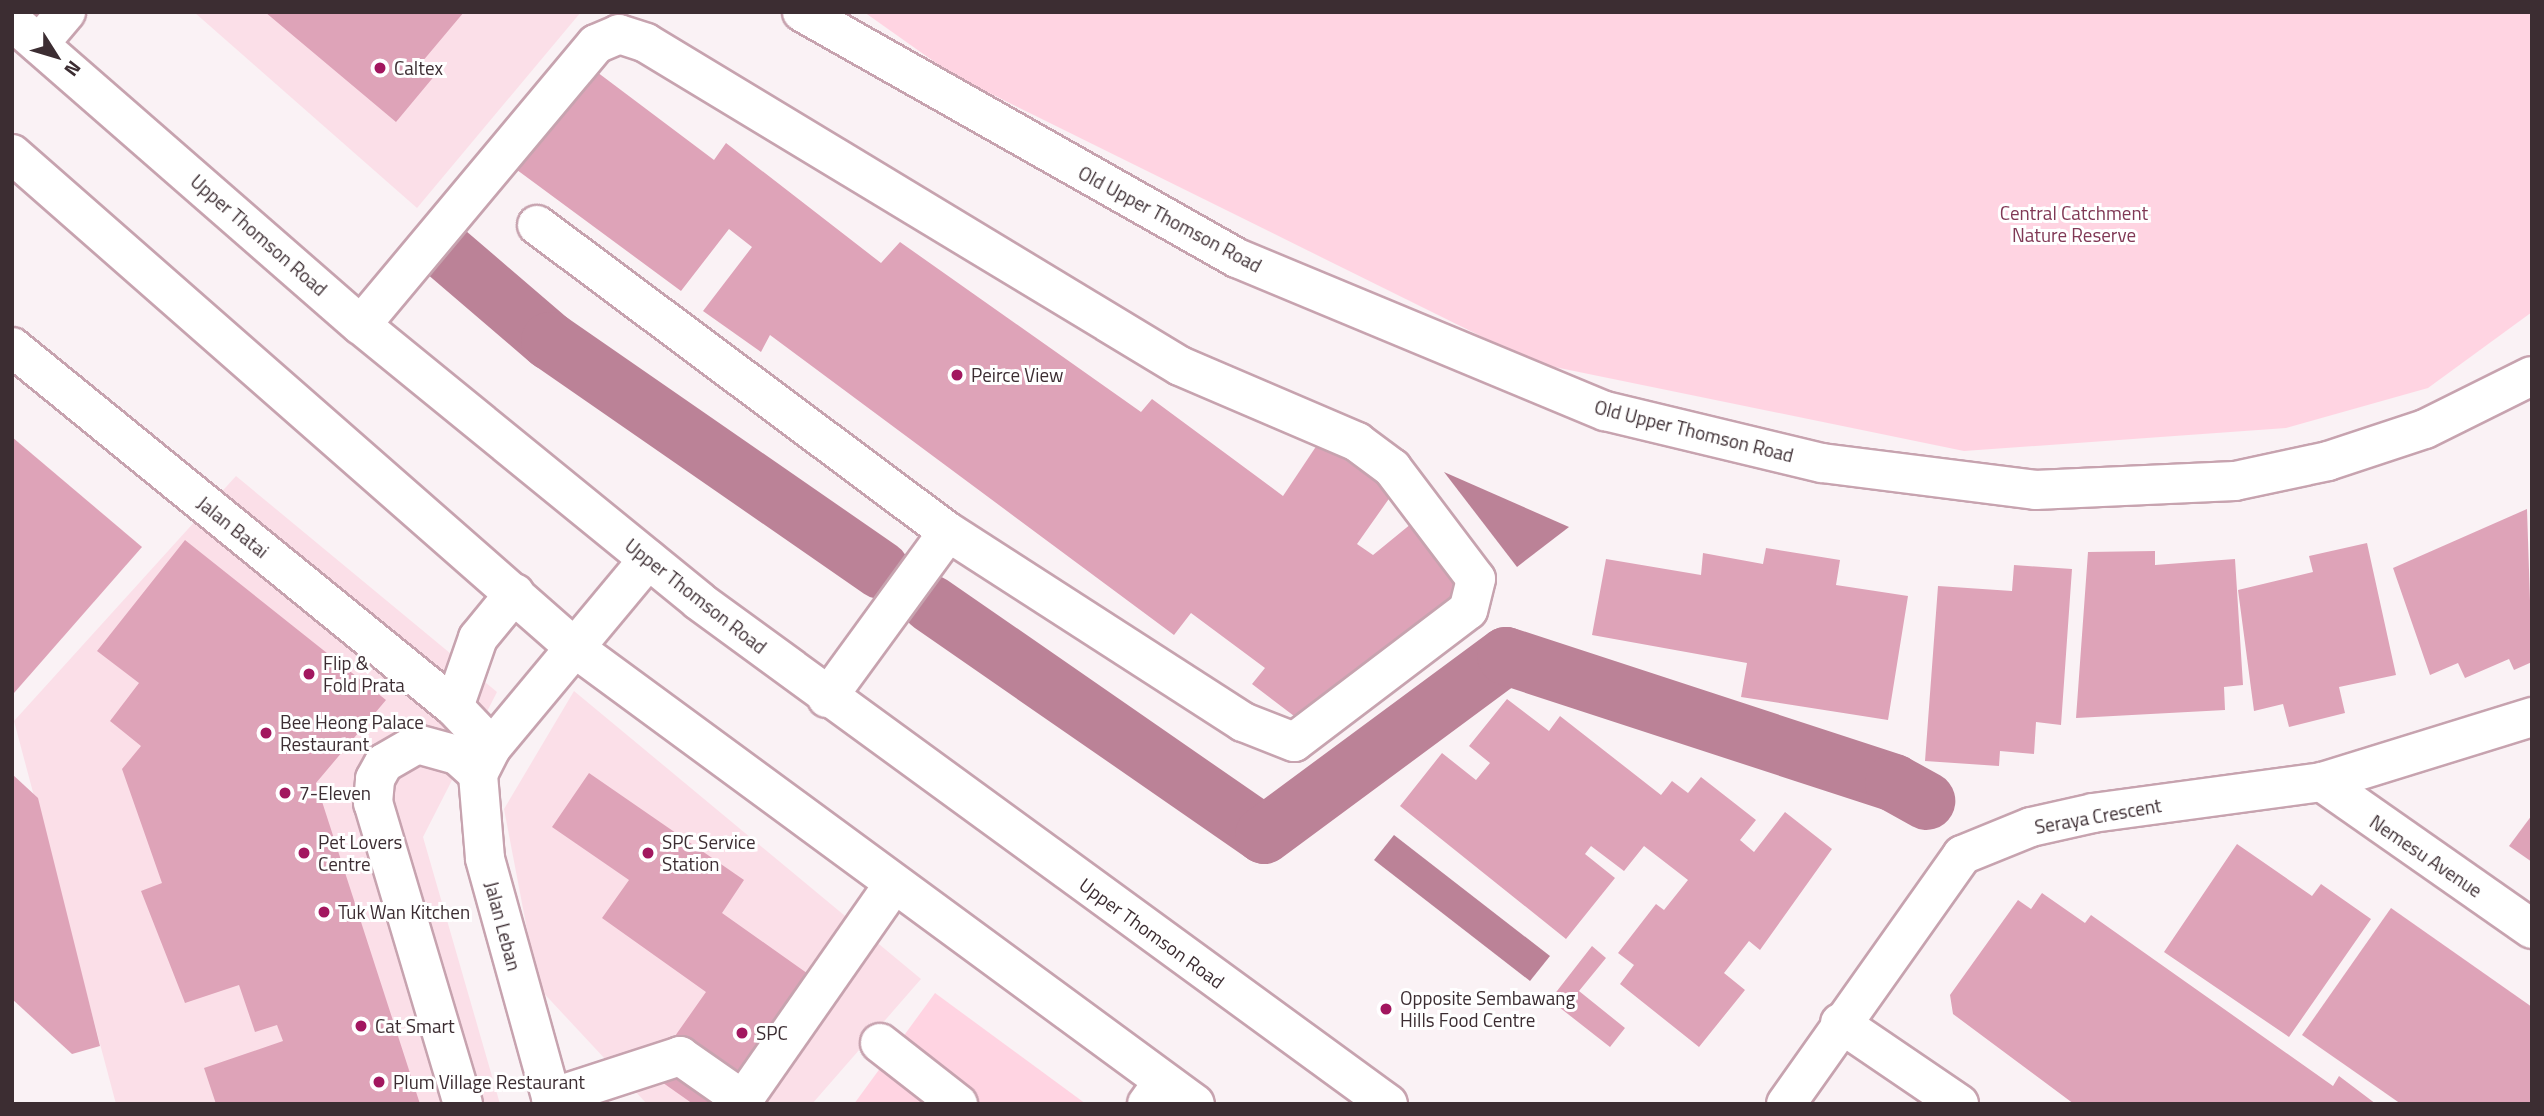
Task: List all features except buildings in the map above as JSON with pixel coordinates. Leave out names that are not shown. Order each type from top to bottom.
[{"type":"street","name":"Upper Thomson Road","points":[[66,12],[25,33],[361,325],[648,560],[827,698],[1388,1104]]},
{"type":"street","name":"Old Upper Thomson Road","points":[[802,12],[1237,258],[1605,411],[1822,463],[2035,490],[2235,481],[2328,461],[2425,429],[2532,376]]},
{"type":"street","points":[[361,325],[596,44],[619,34],[646,43],[1180,366],[1357,442],[1392,468],[1476,579],[1468,610],[1294,742],[1242,722],[948,532],[537,225]]},
{"type":"street","points":[[12,154],[576,649],[893,886],[1155,1093],[1195,1104]]},
{"type":"street","name":"Jalan Batai","points":[[12,347],[454,707]]},
{"type":"street","points":[[827,698],[948,532]]},
{"type":"street","points":[[485,761],[648,560]]},
{"type":"street","points":[[485,761],[454,707],[478,638],[514,593]]},
{"type":"street","name":"Seraya Crescent","points":[[1786,1104],[1840,1023],[1962,855],[2031,827],[2093,813],[2322,782],[2532,717]]},
{"type":"street","points":[[463,1104],[377,820],[374,779],[384,763],[418,744],[485,761]]},
{"type":"street","name":"Jalan Leban","points":[[485,761],[485,858],[552,1101]]},
{"type":"street","name":"Nemesu Avenue","points":[[2322,782],[2532,929]]},
{"type":"street","points":[[552,1101],[680,1056],[743,1100],[893,886]]},
{"type":"street","points":[[1840,1023],[1959,1104]]},
{"type":"street","points":[[880,1043],[958,1104]]},
{"type":"shaded area","points":[[194,12],[581,12],[417,208]]},
{"type":"shaded area","points":[[1444,472],[1569,527],[1517,567]]},
{"type":"shaded area","points":[[236,476],[497,692],[423,837],[500,1104],[116,1104],[14,721]]},
{"type":"shaded area","points":[[574,691],[921,979],[812,1104],[647,1104],[538,987],[504,809]]},
{"type":"shaded area","points":[[1394,835],[1550,956],[1530,981],[1374,860]]},
{"type":"green space","name":"Central Catchment Nature Reserve","points":[[864,12],[2532,12],[2532,312],[2428,388],[2286,428],[1964,451],[1535,363],[953,75]]},
{"type":"green space","points":[[935,993],[1086,1104],[854,1104]]},
{"type":"waterway","points":[[446,252],[550,341],[881,570]]},
{"type":"waterway","points":[[931,604],[1264,835],[1506,656],[1894,783],[1926,801]]},
{"type":"place","name":"Caltex","points":[[380,68]]},
{"type":"place","name":"Peirce View","points":[[957,375]]},
{"type":"place","name":"Flip & Fold Prata","points":[[309,674]]},
{"type":"place","name":"Bee Heong Palace Restaurant","points":[[266,733]]},
{"type":"place","name":"7-Eleven","points":[[285,793]]},
{"type":"place","name":"Pet Lovers Centre","points":[[304,853]]},
{"type":"place","name":"SPC Service Station","points":[[648,853]]},
{"type":"place","name":"Tuk Wan Kitchen","points":[[324,912]]},
{"type":"place","name":"Opposite Sembawang Hills Food Centre","points":[[1386,1009]]},
{"type":"place","name":"Cat Smart","points":[[361,1026]]},
{"type":"place","name":"SPC","points":[[742,1033]]},
{"type":"place","name":"Plum Village Restaurant","points":[[379,1082]]}]
